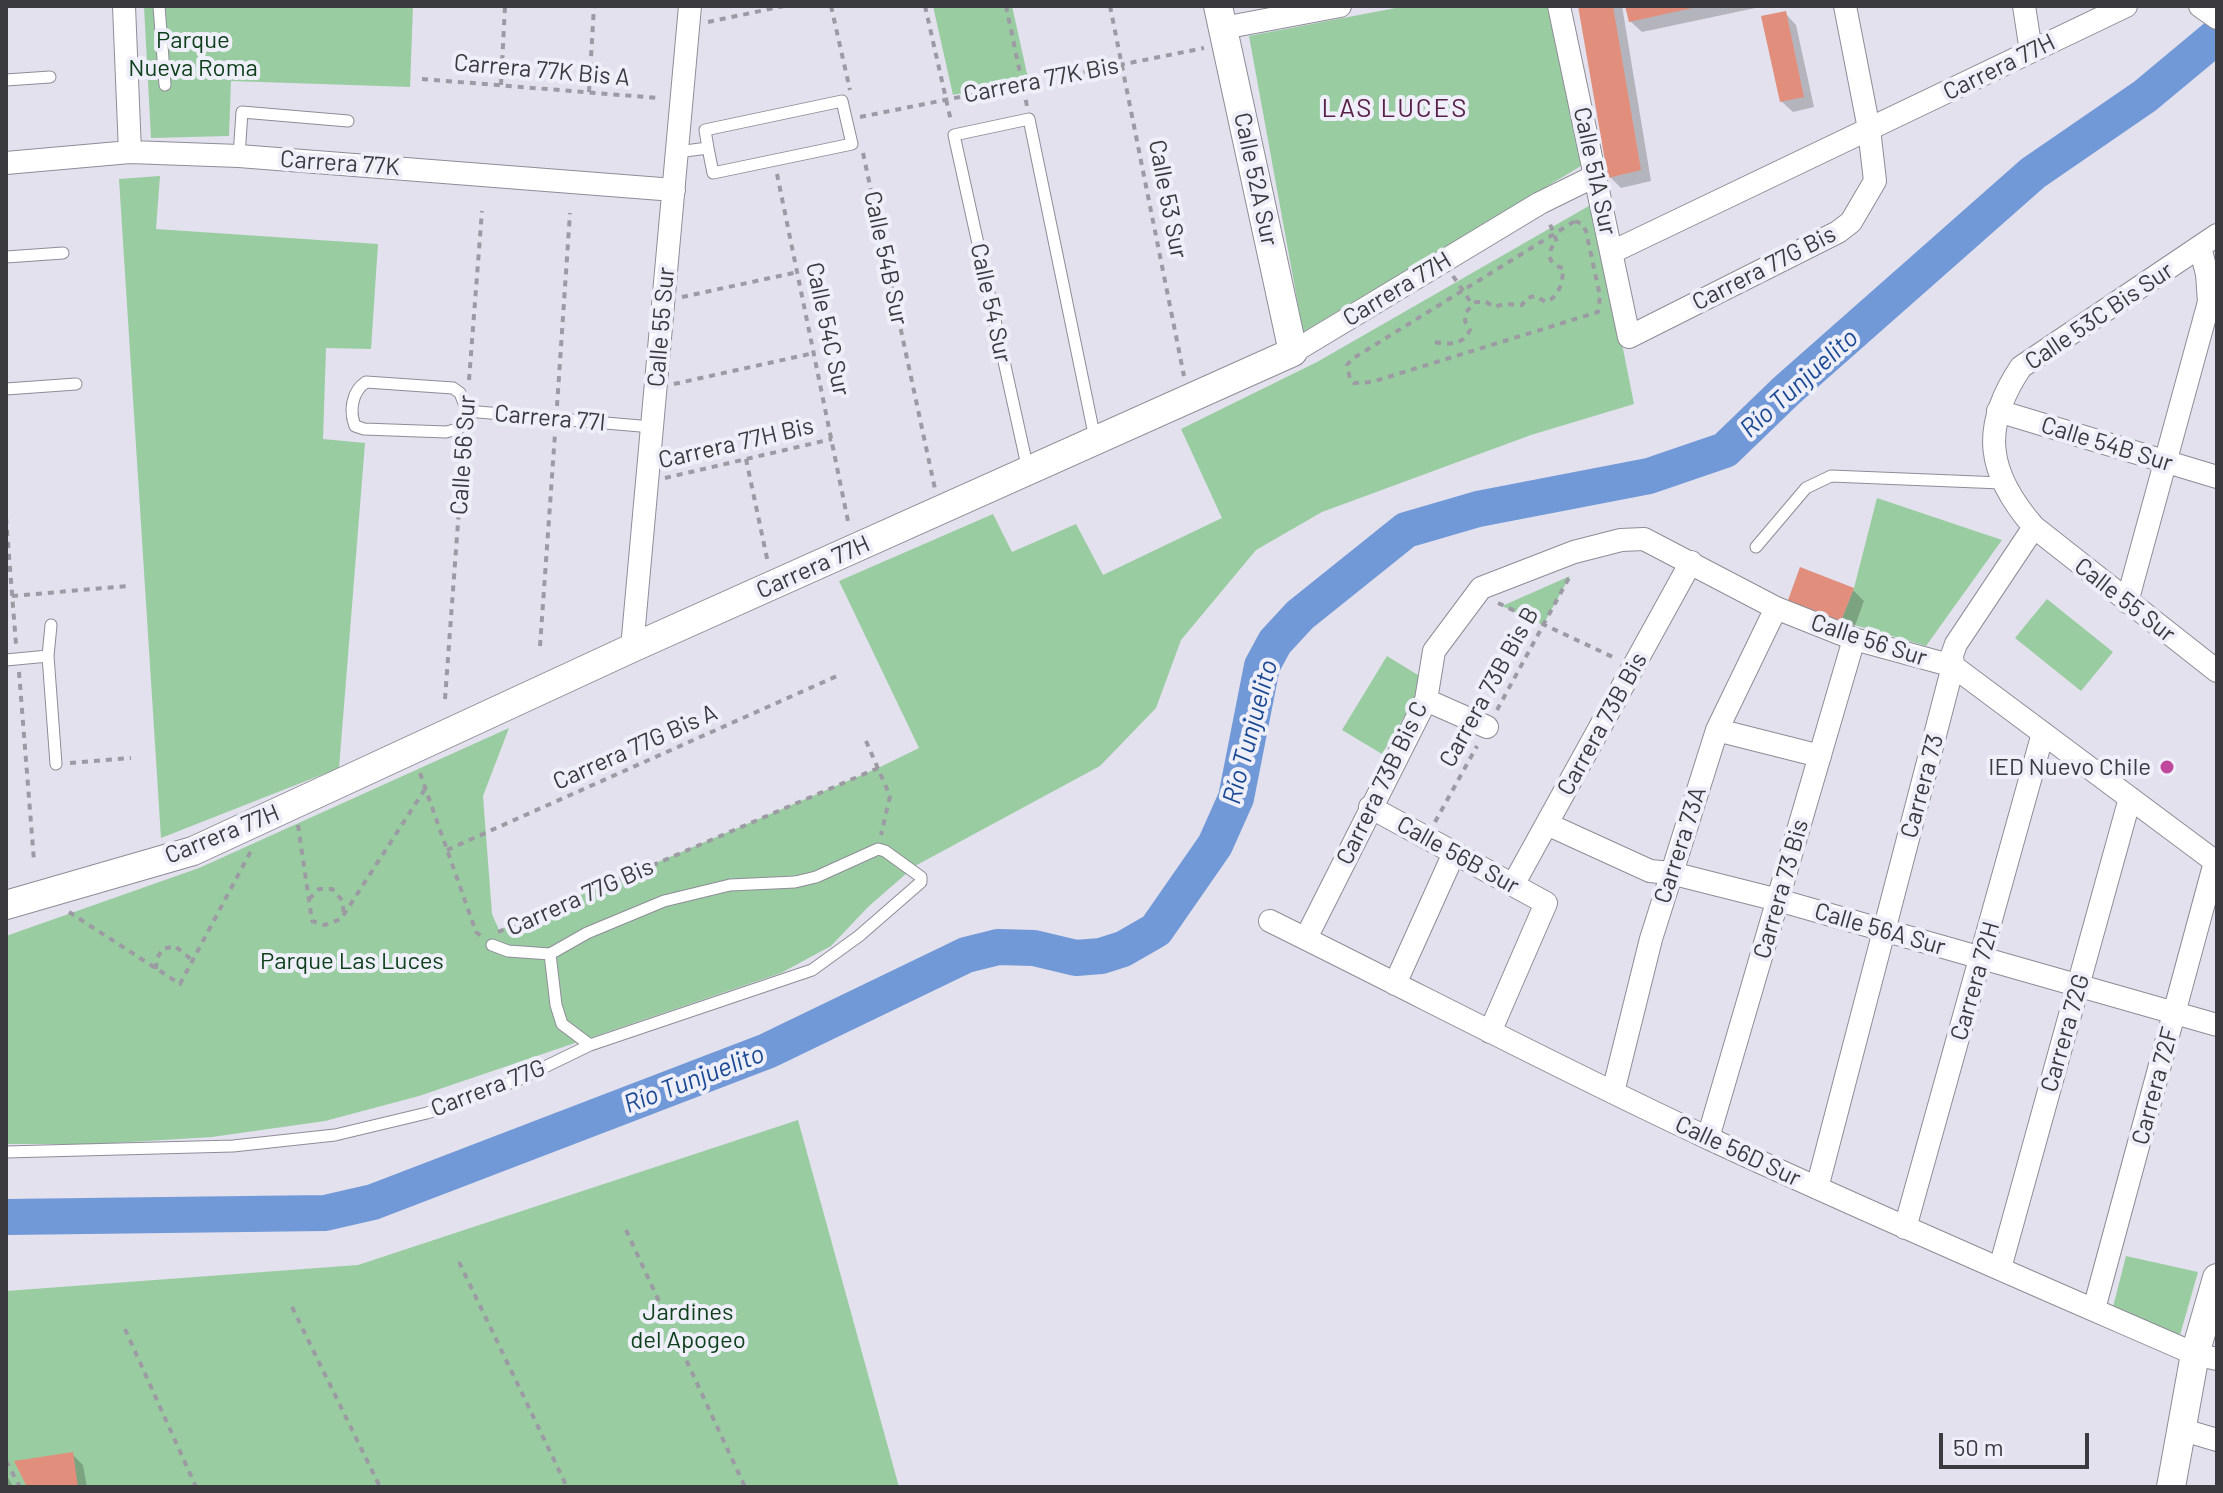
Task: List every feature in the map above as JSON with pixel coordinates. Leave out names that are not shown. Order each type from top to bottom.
[{"type":"street","points":[[124,6],[130,152]]},
{"type":"street","points":[[1222,26],[1340,6]]},
{"type":"street","name":"Calle 51A Sur","points":[[1559,6],[1629,337]]},
{"type":"street","name":"Carrera 77G Bis","points":[[1629,337],[1838,232],[1851,222],[1875,181],[1869,129],[1845,6]]},
{"type":"street","points":[[2024,6],[2031,51]]},
{"type":"street","name":"Carrera 77H","points":[[1612,252],[2126,6]]},
{"type":"street","name":"Calle 55 Sur","points":[[632,648],[689,16]]},
{"type":"street","name":"Calle 52A Sur","points":[[1222,26],[1293,352]]},
{"type":"street","name":"Carrera 77K","points":[[6,163],[130,152],[239,156],[674,190]]},
{"type":"street","name":"Carrera 77H","points":[[6,905],[193,851],[632,648],[1293,352],[1540,203],[1595,176]]},
{"type":"street","points":[[2127,602],[2209,302],[2209,241]]},
{"type":"street","name":"Calle 53C Bis Sur","points":[[1998,411],[2006,390],[2021,367],[2209,241]]},
{"type":"street","points":[[1998,411],[1994,446],[2001,483],[2015,506],[2034,527]]},
{"type":"street","name":"Calle 54B Sur","points":[[1998,411],[2217,477]]},
{"type":"street","name":"Calle 55 Sur","points":[[2034,527],[2127,602],[2215,662]]},
{"type":"street","name":"Carrera 73","points":[[1817,1188],[1953,666],[1952,655],[1956,644],[2034,527]]},
{"type":"street","name":"Calle 56 Sur","points":[[1481,588],[1574,552],[1621,540],[1644,539],[1776,608],[1854,639],[1953,666],[2216,862]]},
{"type":"street","name":"Carrera 73B Bis","points":[[1513,885],[1691,562]]},
{"type":"street","name":"Carrera 73B Bis C","points":[[1306,938],[1426,700],[1434,651],[1481,588]]},
{"type":"street","name":"Carrera 73A","points":[[1613,1092],[1651,939],[1717,730],[1776,608]]},
{"type":"street","name":"Carrera 73 Bis","points":[[1708,1138],[1854,639]]},
{"type":"street","points":[[1426,700],[1487,727]]},
{"type":"street","points":[[1717,730],[1820,756]]},
{"type":"street","name":"Carrera 72H","points":[[1905,1228],[2043,733]]},
{"type":"street","name":"Carrera 72G","points":[[2000,1268],[2130,798]]},
{"type":"street","name":"Calle 56B Sur","points":[[1370,807],[1546,903],[1490,1032]]},
{"type":"street","name":"Calle 56A Sur","points":[[1547,824],[1650,871],[1671,873],[1778,900],[2217,1025]]},
{"type":"street","points":[[1395,984],[1454,853]]},
{"type":"street","name":"Carrera 72F","points":[[2094,1309],[2216,862]]},
{"type":"street","name":"Calle 56D Sur","points":[[1270,921],[1708,1138],[1905,1228],[2206,1356]]},
{"type":"street","points":[[2171,1487],[2180,1429],[2206,1356],[2217,1278]]},
{"type":"street","points":[[2180,1429],[2217,1440]]},
{"type":"lane","points":[[159,6],[165,85]]},
{"type":"lane","points":[[6,80],[50,77]]},
{"type":"lane","points":[[842,101],[851,119],[852,144],[713,173],[705,130],[842,101]]},
{"type":"lane","points":[[239,156],[242,112],[348,121]]},
{"type":"lane","points":[[954,135],[1029,119],[1095,441]]},
{"type":"lane","name":"Calle 54 Sur","points":[[954,135],[1028,471]]},
{"type":"lane","points":[[677,152],[708,148]]},
{"type":"lane","points":[[6,257],[63,253]]},
{"type":"lane","name":"Carrera 77I","points":[[366,382],[453,388],[460,393],[467,411],[458,429],[446,432],[364,429],[355,426],[352,421],[354,394],[366,382]]},
{"type":"lane","points":[[6,389],[76,384]]},
{"type":"lane","name":"Carrera 77I","points":[[467,411],[652,427]]},
{"type":"lane","points":[[1756,547],[1806,488],[1831,476],[2001,483]]},
{"type":"lane","points":[[51,625],[48,656],[56,764]]},
{"type":"lane","points":[[12,660],[48,656]]},
{"type":"lane","name":"Carrera 77G","points":[[6,1152],[233,1146],[335,1135],[427,1113],[518,1080],[590,1045],[812,970],[859,936],[921,882],[921,877],[878,849]]},
{"type":"lane","name":"Carrera 77G Bis","points":[[492,945],[508,951],[550,954],[601,927],[664,901],[730,885],[816,877],[878,849]]},
{"type":"lane","points":[[550,954],[556,1005],[562,1024],[590,1045]]},
{"type":"path","points":[[501,85],[505,6]]},
{"type":"path","points":[[589,92],[594,6]]},
{"type":"path","points":[[689,16],[784,6]]},
{"type":"path","points":[[831,6],[853,104]]},
{"type":"path","points":[[925,6],[954,135]]},
{"type":"path","points":[[1006,6],[1029,119]]},
{"type":"path","name":"Calle 53 Sur","points":[[1110,6],[1189,399]]},
{"type":"path","name":"Carrera 77K Bis","points":[[851,119],[1123,64],[1222,26]]},
{"type":"path","name":"Carrera 77K Bis A","points":[[422,79],[658,98]]},
{"type":"path","name":"Calle 54B Sur","points":[[862,148],[940,511]]},
{"type":"path","name":"Calle 54C Sur","points":[[774,161],[854,549]]},
{"type":"path","name":"Calle 56 Sur","points":[[445,699],[482,211]]},
{"type":"path","points":[[1579,221],[1586,231],[1601,304],[1592,316],[1372,382],[1354,383],[1350,379],[1347,365],[1352,359],[1463,290],[1579,221]]},
{"type":"path","points":[[1435,342],[1452,344],[1467,336],[1470,330],[1465,316],[1472,304],[1481,301],[1494,307],[1522,305],[1527,298],[1535,296],[1546,302],[1551,300],[1563,280],[1563,268],[1554,265],[1549,257],[1550,248],[1557,242]]},
{"type":"path","points":[[1442,262],[1472,304]]},
{"type":"path","points":[[664,301],[798,272]]},
{"type":"path","points":[[656,388],[815,352]]},
{"type":"path","name":"Carrera 77H Bis","points":[[647,482],[832,439]]},
{"type":"path","points":[[746,459],[773,585]]},
{"type":"path","points":[[6,518],[12,596],[12,660],[34,861]]},
{"type":"path","name":"Carrera 73B Bis B","points":[[1426,838],[1570,576],[1574,552]]},
{"type":"path","points":[[12,596],[128,586]]},
{"type":"path","points":[[1481,588],[1502,606],[1633,667]]},
{"type":"path","name":"Carrera 77G Bis A","points":[[447,850],[837,676]]},
{"type":"path","points":[[866,741],[890,796],[878,849]]},
{"type":"path","points":[[410,750],[476,932],[492,945]]},
{"type":"path","points":[[26,767],[131,758]]},
{"type":"path","name":"Carrera 77G Bis","points":[[492,945],[499,931],[878,768]]},
{"type":"path","points":[[298,823],[312,921],[325,925],[341,919],[425,789]]},
{"type":"path","points":[[69,912],[180,984],[256,842]]},
{"type":"path","points":[[309,899],[319,889],[332,889],[342,900],[344,914]]},
{"type":"path","points":[[156,969],[157,958],[163,949],[175,946],[193,961]]},
{"type":"path","points":[[626,1230],[745,1487]]},
{"type":"path","points":[[459,1262],[567,1487]]},
{"type":"path","points":[[292,1307],[380,1487]]},
{"type":"path","points":[[125,1329],[196,1487]]},
{"type":"path","points":[[6,1461],[20,1487]]},
{"type":"green space","name":"Parque Nueva Roma","points":[[144,6],[413,6],[410,87],[231,81],[229,136],[151,138]]},
{"type":"green space","points":[[933,6],[1012,6],[1028,78],[953,95]]},
{"type":"green space","points":[[1406,6],[1552,6],[1581,166],[1303,332],[1249,36]]},
{"type":"green space","points":[[160,176],[156,229],[378,244],[371,349],[326,348],[323,439],[365,443],[339,768],[161,838],[119,179]]},
{"type":"green space","name":"Parque Las Luces","points":[[1594,203],[1634,404],[1531,435],[1322,512],[1256,550],[1181,640],[1156,708],[1100,766],[915,866],[868,907],[831,946],[781,973],[419,1096],[325,1121],[212,1137],[97,1144],[6,1144],[6,936],[199,868],[509,728],[483,796],[492,914],[499,930],[878,768],[919,748],[839,581],[993,514],[1012,552],[1076,524],[1103,575],[1222,518],[1181,429],[1317,362]]},
{"type":"green space","points":[[1877,498],[2002,540],[1926,646],[1841,621],[1854,588]]},
{"type":"green space","points":[[1570,576],[1543,625],[1502,606]]},
{"type":"green space","points":[[2047,599],[2113,652],[2081,691],[2015,638]]},
{"type":"green space","points":[[1387,656],[1426,680],[1382,754],[1342,730]]},
{"type":"green space","name":"Jardines del Apogeo","points":[[798,1120],[899,1487],[6,1487],[6,1291],[358,1265]]},
{"type":"green space","points":[[2126,1256],[2198,1272],[2180,1335],[2113,1307]]},
{"type":"building","points":[[1578,6],[1613,6],[1641,170],[1608,178]]},
{"type":"building","points":[[1625,6],[1697,6],[1697,7],[1629,22]]},
{"type":"building","points":[[1786,11],[1804,97],[1780,102],[1761,16]]},
{"type":"building","points":[[1800,567],[1854,588],[1841,621],[1787,603]]},
{"type":"building","points":[[73,1452],[78,1487],[27,1487],[14,1461]]},
{"type":"waterway","name":"Río Tunjuelito","points":[[6,1217],[325,1213],[373,1202],[767,1051],[966,955],[998,947],[1034,948],[1076,958],[1101,956],[1123,949],[1156,930],[1215,845],[1236,798],[1262,666],[1275,642],[1300,615],[1406,530],[1478,509],[1649,476],[1725,450],[1786,391],[2033,173],[2145,96],[2217,36]]},
{"type":"place","name":"IED Nuevo Chile","points":[[2167,767]]},
{"type":"district","name":"LAS LUCES","points":[[1395,108]]}]
